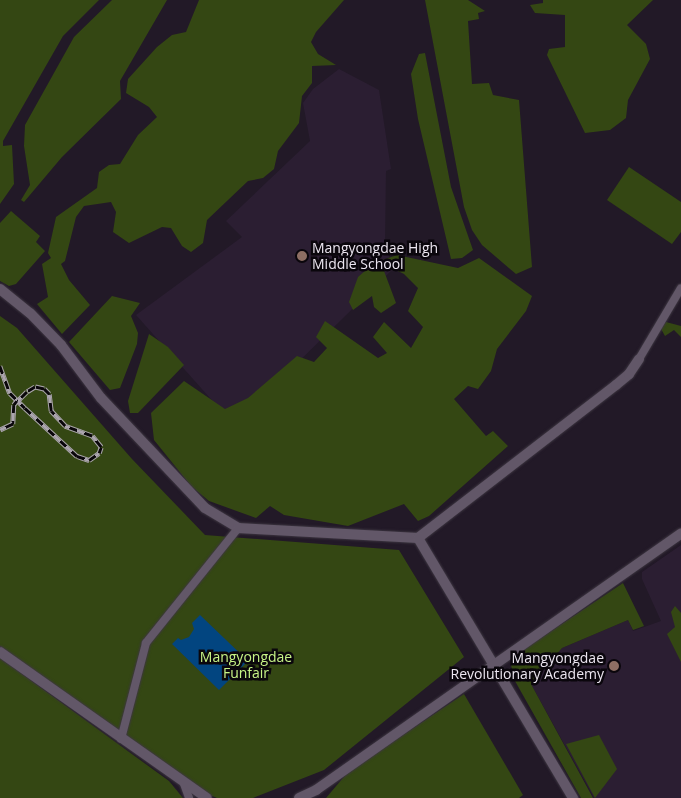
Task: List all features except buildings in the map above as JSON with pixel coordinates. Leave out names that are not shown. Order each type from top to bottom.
[{"type":"street","points":[[0,290],[30,313],[61,345],[129,428],[205,508],[238,528],[418,538],[622,380],[639,360],[681,288]]},
{"type":"street","points":[[121,739],[146,643],[238,528]]},
{"type":"street","points":[[299,798],[316,790],[681,533]]},
{"type":"street","points":[[418,538],[573,798]]},
{"type":"street","points":[[0,652],[184,784],[207,798]]},
{"type":"street","points":[[184,784],[189,798]]},
{"type":"shaded area","name":"Mangyongdae High Middle School","points":[[339,69],[379,90],[391,169],[386,171],[385,244],[393,269],[234,425],[136,315],[242,237],[226,221],[310,141],[303,103],[313,89]]},
{"type":"shaded area","name":"Mangyongdae Revolutionary Academy","points":[[681,545],[681,798],[594,798],[531,684],[562,648],[628,620],[633,631],[661,621],[642,579],[642,572]]},
{"type":"green space","points":[[0,0],[99,0],[63,36],[3,141],[3,146],[12,145],[14,184],[0,204]]},
{"type":"green space","points":[[112,0],[167,0],[120,81],[121,99],[62,157],[24,202],[21,200],[30,185],[24,146],[25,125],[74,37]]},
{"type":"green space","points":[[199,0],[344,0],[316,32],[311,42],[318,54],[336,65],[312,66],[312,83],[302,96],[299,123],[278,151],[274,169],[263,178],[248,181],[207,220],[203,243],[191,252],[182,246],[171,228],[162,227],[129,243],[113,232],[116,212],[111,202],[84,206],[76,217],[65,261],[61,264],[69,280],[90,305],[62,334],[37,304],[48,297],[42,264],[51,258],[48,253],[56,217],[97,188],[99,172],[109,165],[120,164],[138,135],[157,117],[149,107],[126,93],[128,79],[157,47],[172,35],[186,32]]},
{"type":"green space","points":[[425,0],[468,0],[485,11],[478,13],[479,19],[468,21],[472,84],[489,83],[493,95],[519,100],[532,267],[516,274],[482,245],[472,230],[464,207]]},
{"type":"green space","points":[[543,0],[653,0],[627,25],[646,44],[650,59],[628,100],[626,118],[610,130],[585,133],[547,55],[549,49],[565,47],[565,15],[535,13],[530,5],[543,3]]},
{"type":"green space","points":[[425,53],[451,187],[473,250],[462,258],[451,259],[418,119],[411,74],[419,54]]},
{"type":"green space","points":[[629,167],[681,202],[681,232],[672,244],[607,200]]},
{"type":"green space","points":[[11,211],[40,236],[36,242],[45,251],[16,284],[9,286],[0,281],[0,223]]},
{"type":"green space","points":[[397,255],[458,268],[479,258],[532,296],[526,311],[497,349],[491,371],[478,389],[468,386],[454,399],[486,436],[493,431],[508,446],[429,516],[418,521],[404,504],[348,526],[284,515],[270,506],[256,518],[209,501],[191,486],[154,440],[151,413],[184,381],[225,409],[248,398],[297,356],[314,362],[327,348],[316,337],[325,321],[378,358],[387,353],[373,337],[384,322],[411,348],[423,327],[408,311],[418,288],[404,274],[388,266],[384,271],[396,303],[381,313],[374,307],[372,296],[353,310],[349,302],[358,277],[374,263]]},
{"type":"green space","points":[[112,296],[140,303],[131,316],[138,333],[137,344],[120,388],[110,390],[69,342]]},
{"type":"green space","name":"Mangyongdae Funfair","points":[[0,316],[17,328],[132,459],[205,535],[399,550],[464,657],[324,770],[253,798],[217,798],[205,793],[0,646]]},
{"type":"green space","points":[[666,322],[681,326],[681,337],[674,330],[665,336],[661,329]]},
{"type":"green space","points":[[149,334],[168,347],[184,365],[138,413],[130,413],[128,401]]},
{"type":"green space","points":[[623,583],[644,626],[633,630],[628,620],[562,648],[531,684],[593,798],[581,798],[515,681],[511,665],[517,654]]},
{"type":"green space","points":[[675,606],[681,613],[681,662],[667,634],[675,627],[671,612]]},
{"type":"green space","points":[[0,658],[169,781],[183,798],[0,798]]},
{"type":"green space","points":[[464,694],[523,795],[519,798],[326,798],[348,772]]},
{"type":"green space","points":[[599,735],[617,769],[595,798],[566,744]]},
{"type":"water","points":[[200,615],[248,661],[219,690],[172,644],[178,638],[181,640],[189,637],[194,629],[192,623]]},
{"type":"railway","points":[[0,366],[10,393],[25,408],[77,456],[89,460],[99,453],[101,447],[92,436],[65,426],[51,411],[49,394],[44,389],[35,387],[27,392],[18,401],[17,401],[14,405],[13,424],[0,430]]},
{"type":"place","name":"Mangyongdae High Middle School","points":[[302,256]]},
{"type":"place","name":"Mangyongdae Revolutionary Academy","points":[[614,666]]}]
